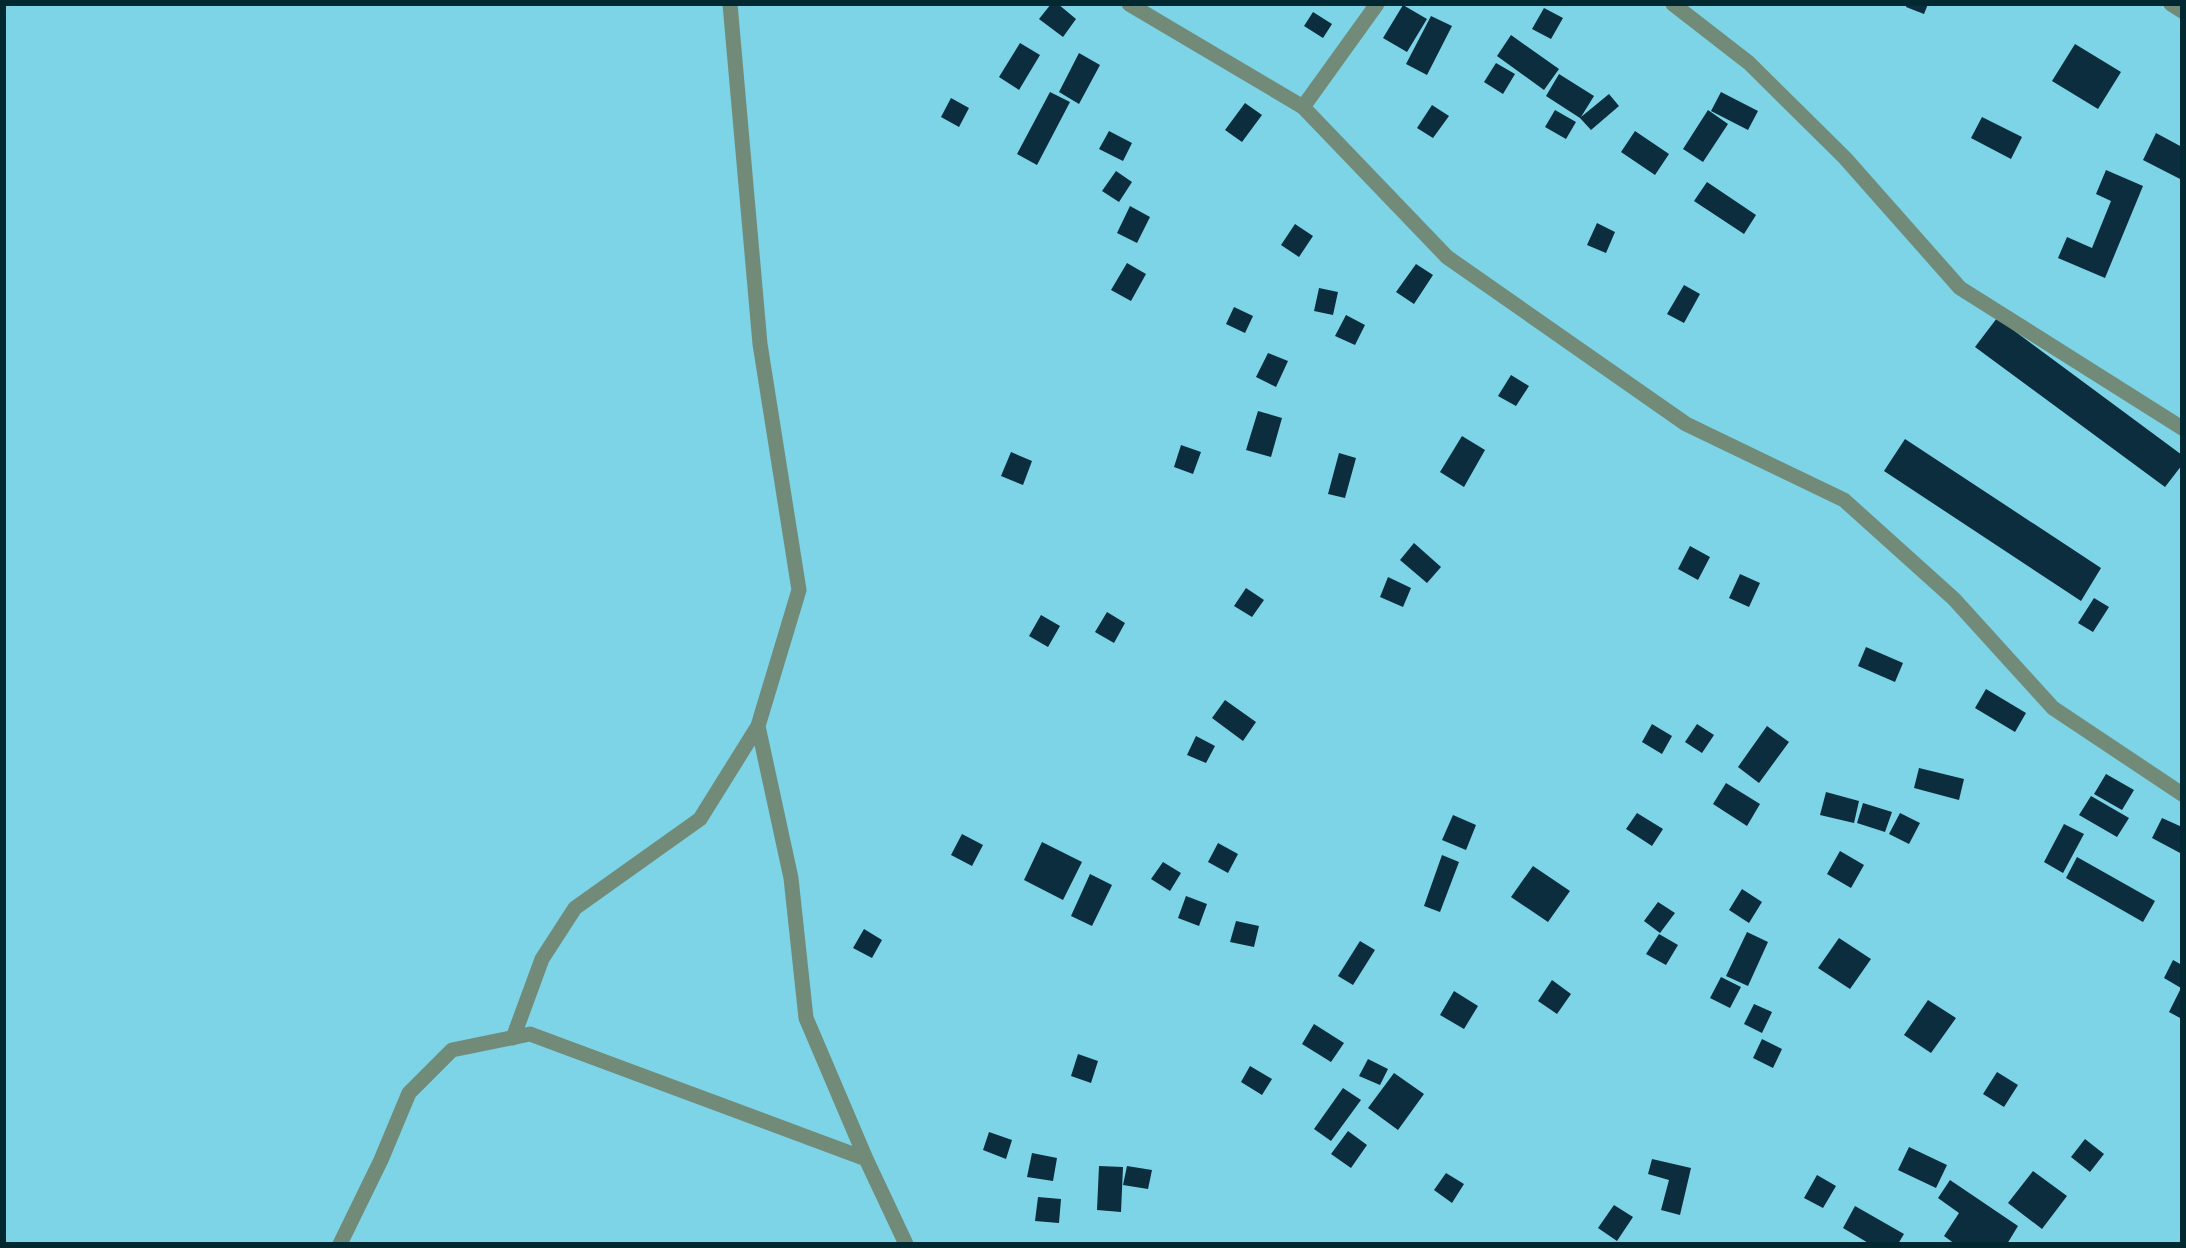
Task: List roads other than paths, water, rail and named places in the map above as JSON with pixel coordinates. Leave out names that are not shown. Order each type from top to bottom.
[{"type":"street","points":[[513,1038],[542,959],[575,908],[700,819],[758,726],[799,590],[760,344],[730,4]]},
{"type":"street","points":[[1129,4],[1303,107],[1447,257],[1686,424],[1844,500],[1954,599],[2053,708],[2181,794]]},
{"type":"street","points":[[1303,107],[1377,4]]},
{"type":"street","points":[[1673,4],[1749,63],[1845,158],[1960,288],[2181,428]]},
{"type":"street","points":[[2171,4],[2181,11]]},
{"type":"street","points":[[758,726],[791,878],[806,1018],[866,1159],[906,1244]]},
{"type":"street","points":[[340,1244],[381,1160],[408,1093],[452,1050],[530,1034],[866,1159]]}]
